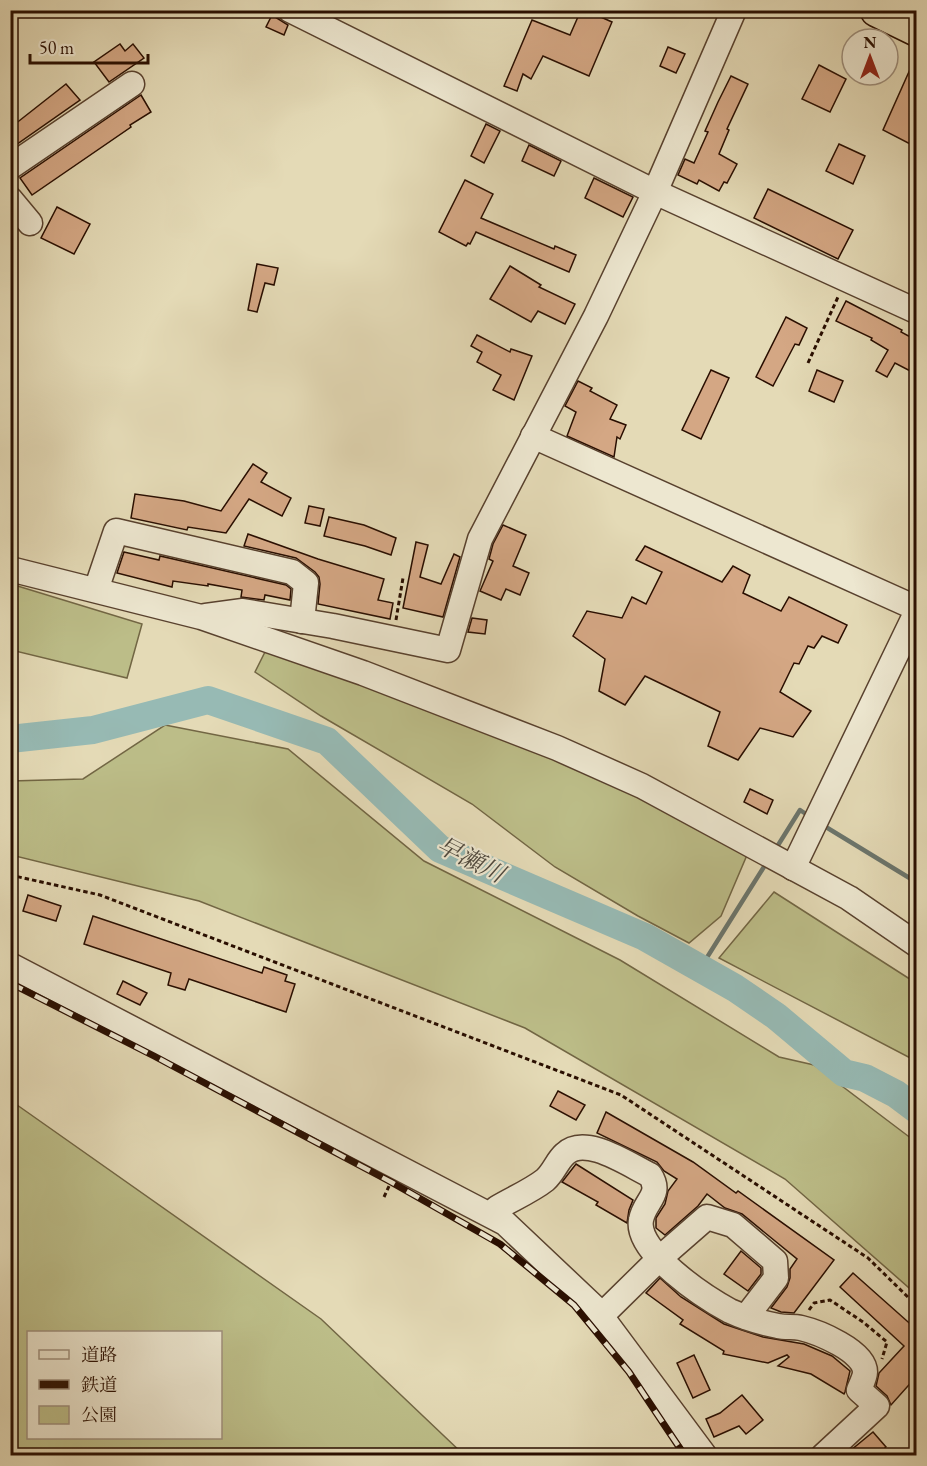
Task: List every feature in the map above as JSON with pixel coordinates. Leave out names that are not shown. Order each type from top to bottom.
[{"type":"highway","points":[[877,10],[916,29]]},
{"type":"street","points":[[290,10],[655,192],[916,311]]},
{"type":"street","points":[[201,617],[243,611],[448,650],[480,539],[596,316],[655,192],[734,10]]},
{"type":"street","points":[[10,167],[132,84]]},
{"type":"street","points":[[10,200],[30,223]]},
{"type":"street","points":[[533,436],[916,610],[793,868]]},
{"type":"street","points":[[96,590],[116,531],[292,572],[306,583],[302,621]]},
{"type":"street","points":[[10,569],[201,617],[363,673],[557,748],[642,786],[849,898],[916,944]]},
{"type":"street","points":[[10,965],[505,1223],[595,1308],[705,1455]]},
{"type":"street","points":[[497,1208],[545,1180],[556,1168],[564,1154],[575,1147],[593,1147],[650,1175],[656,1183],[655,1190],[641,1219],[641,1230],[649,1246],[688,1284],[731,1311],[746,1317],[779,1327],[799,1327],[826,1336],[861,1360],[865,1372],[859,1390],[877,1406],[823,1455]]},
{"type":"street","points":[[601,1316],[660,1258],[707,1217],[733,1225],[775,1261],[776,1278],[746,1317]]},
{"type":"path","points":[[808,363],[846,279]]},
{"type":"path","points":[[393,639],[402,578]]},
{"type":"path","points":[[10,874],[100,895],[621,1095],[868,1258],[916,1305]]},
{"type":"green space","points":[[11,584],[142,624],[127,678],[11,650]]},
{"type":"green space","points":[[268,646],[542,750],[651,799],[747,855],[721,916],[689,943],[555,867],[472,804],[321,716],[255,672]]},
{"type":"green space","points":[[165,725],[288,749],[424,861],[620,960],[779,1057],[814,1065],[916,1142],[916,1294],[785,1179],[525,1028],[199,901],[11,855],[11,781],[83,779]]},
{"type":"green space","points":[[774,892],[916,983],[916,1061],[719,958]]},
{"type":"green space","points":[[10,1100],[321,1319],[464,1455],[11,1455]]},
{"type":"building","points":[[581,10],[612,22],[589,76],[543,56],[531,79],[523,74],[517,91],[504,86],[532,20],[570,35]]},
{"type":"building","points":[[272,15],[288,25],[284,35],[266,27]]},
{"type":"building","points":[[120,44],[125,51],[133,44],[144,58],[109,82],[94,62]]},
{"type":"building","points":[[668,47],[685,54],[676,73],[660,66]]},
{"type":"building","points":[[916,56],[916,147],[883,130]]},
{"type":"building","points":[[819,65],[840,76],[840,87],[842,87],[830,112],[802,99]]},
{"type":"building","points":[[731,76],[748,84],[727,129],[729,130],[719,154],[737,164],[727,183],[724,182],[719,191],[699,180],[697,184],[678,175],[685,159],[694,163],[708,132],[705,131]]},
{"type":"building","points":[[66,84],[80,100],[10,149],[10,128]]},
{"type":"building","points":[[141,95],[151,112],[32,195],[20,178]]},
{"type":"building","points":[[486,124],[500,131],[484,163],[471,156]]},
{"type":"building","points":[[839,144],[865,156],[853,184],[826,171]]},
{"type":"building","points":[[529,145],[561,161],[554,176],[522,161]]},
{"type":"building","points":[[594,178],[633,197],[623,217],[585,198]]},
{"type":"building","points":[[465,180],[493,194],[481,218],[554,249],[555,246],[576,255],[569,272],[476,232],[470,244],[466,246],[439,232]]},
{"type":"building","points":[[768,189],[853,230],[838,259],[754,218]]},
{"type":"building","points":[[57,207],[90,224],[74,254],[41,238]]},
{"type":"building","points":[[257,264],[278,268],[274,285],[265,283],[257,312],[248,310]]},
{"type":"building","points":[[510,266],[541,285],[539,287],[575,304],[565,324],[538,311],[531,322],[490,299]]},
{"type":"building","points":[[846,301],[902,330],[901,332],[916,340],[916,374],[895,363],[887,377],[876,371],[888,350],[871,340],[872,338],[836,321]]},
{"type":"building","points":[[786,317],[807,328],[799,345],[795,344],[773,386],[756,377]]},
{"type":"building","points":[[477,335],[510,352],[511,349],[532,356],[514,400],[493,390],[501,375],[477,362],[482,352],[471,346]]},
{"type":"building","points":[[711,370],[729,378],[701,439],[682,430]]},
{"type":"building","points":[[817,370],[843,381],[834,402],[809,391]]},
{"type":"building","points":[[578,381],[592,388],[590,391],[617,405],[610,419],[626,425],[620,439],[617,437],[614,457],[567,436],[576,412],[565,406]]},
{"type":"building","points":[[253,464],[267,473],[261,482],[291,498],[282,516],[249,499],[226,533],[188,527],[187,530],[131,518],[135,494],[184,501],[221,511]]},
{"type":"building","points":[[309,506],[324,509],[320,526],[305,523]]},
{"type":"building","points":[[329,517],[364,525],[396,538],[391,555],[324,536]]},
{"type":"building","points":[[503,525],[526,535],[513,566],[529,573],[520,595],[506,589],[501,600],[480,591],[493,561],[489,559],[493,544]]},
{"type":"building","points":[[248,534],[384,579],[378,600],[393,603],[390,619],[318,604],[320,584],[315,572],[296,558],[244,546]]},
{"type":"building","points":[[416,542],[428,545],[420,577],[441,584],[454,554],[460,557],[443,617],[403,608]]},
{"type":"building","points":[[645,546],[722,582],[733,566],[750,575],[743,593],[781,611],[789,597],[847,625],[838,643],[822,636],[814,648],[808,646],[799,664],[794,663],[780,692],[811,711],[793,737],[760,728],[738,760],[708,746],[720,712],[645,676],[625,705],[599,691],[605,659],[573,636],[587,611],[622,618],[632,597],[646,604],[662,572],[636,560]]},
{"type":"building","points":[[124,552],[159,560],[160,556],[286,585],[291,589],[290,600],[265,595],[264,600],[241,597],[242,590],[208,584],[208,586],[173,581],[172,587],[117,573]]},
{"type":"building","points":[[472,618],[487,620],[485,634],[468,632]]},
{"type":"building","points":[[750,789],[773,800],[767,814],[744,802]]},
{"type":"building","points":[[28,895],[61,906],[56,921],[23,911]]},
{"type":"building","points":[[93,916],[262,973],[264,967],[287,975],[285,981],[295,984],[286,1012],[189,979],[185,990],[168,985],[171,973],[84,944]]},
{"type":"building","points":[[123,981],[147,993],[140,1005],[117,994]]},
{"type":"building","points":[[558,1091],[585,1105],[576,1120],[550,1106]]},
{"type":"building","points":[[606,1112],[693,1162],[736,1193],[738,1191],[834,1260],[794,1313],[771,1308],[787,1287],[790,1269],[797,1259],[742,1214],[725,1208],[707,1194],[698,1206],[665,1235],[656,1228],[656,1218],[665,1204],[668,1191],[677,1179],[664,1171],[657,1162],[597,1133]]},
{"type":"building","points":[[576,1164],[633,1200],[627,1223],[596,1205],[598,1202],[562,1182]]},
{"type":"building","points":[[741,1251],[761,1268],[761,1274],[748,1291],[724,1274]]},
{"type":"building","points":[[853,1273],[916,1329],[916,1377],[891,1405],[887,1396],[876,1386],[879,1373],[904,1346],[840,1287]]},
{"type":"building","points":[[660,1278],[681,1297],[724,1324],[763,1337],[804,1344],[832,1356],[850,1371],[844,1394],[811,1374],[778,1366],[789,1357],[787,1355],[768,1363],[723,1354],[724,1351],[680,1324],[683,1320],[646,1293]]},
{"type":"building","points":[[694,1355],[710,1390],[693,1398],[677,1363]]},
{"type":"building","points":[[742,1395],[763,1420],[746,1434],[739,1426],[714,1437],[706,1419],[720,1413]]},
{"type":"building","points":[[873,1432],[886,1447],[877,1455],[845,1455]]},
{"type":"waterway","name":"早瀬川","points":[[10,739],[93,730],[208,700],[327,741],[440,849],[645,937],[735,988],[776,1016],[844,1073],[865,1078],[896,1094],[916,1109]]},
{"type":"waterway","points":[[775,850],[800,810],[809,816]]},
{"type":"waterway","points":[[821,824],[916,882]]},
{"type":"waterway","points":[[701,967],[767,862]]},
{"type":"railway","points":[[10,983],[154,1056],[391,1182],[500,1244],[574,1305],[629,1372],[685,1456]]}]
